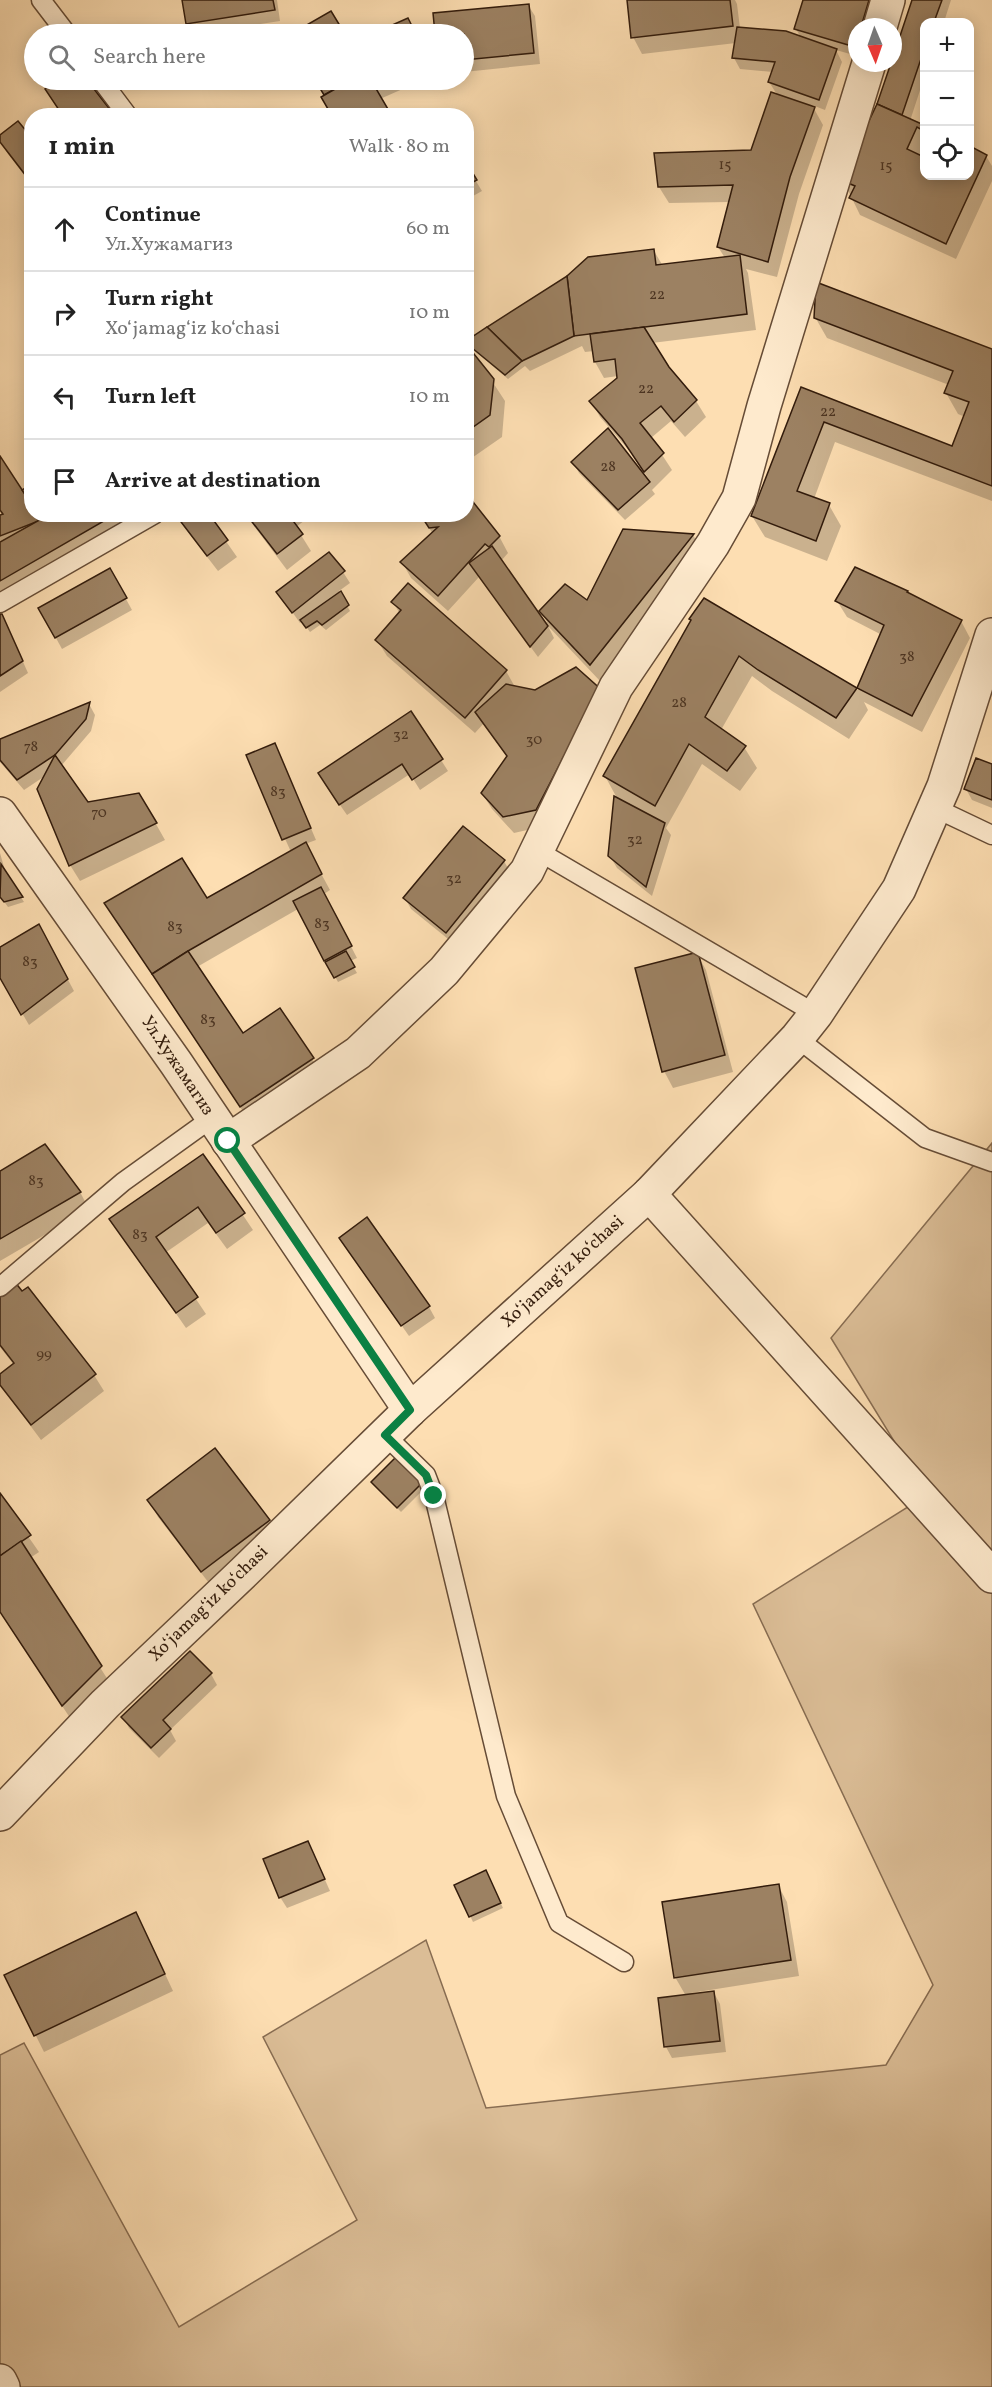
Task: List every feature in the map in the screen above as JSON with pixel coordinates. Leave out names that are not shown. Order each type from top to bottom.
[{"type":"street","points":[[883,18],[888,0]]},
{"type":"street","points":[[220,1130],[358,1053],[444,971],[526,871],[616,687],[713,544],[739,498],[764,406],[866,72]]},
{"type":"street","name":"Xoʻjamagʻiz koʻchasi","points":[[0,1814],[105,1704],[410,1410],[649,1194],[807,1026],[899,889],[935,808],[992,634]]},
{"type":"street","name":"Ул.Хужамагиз","points":[[0,814],[220,1130],[410,1410]]},
{"type":"street","points":[[649,1194],[992,1576]]},
{"type":"street","points":[[0,2381],[3,2387]]},
{"type":"lane","points":[[41,0],[59,24]]},
{"type":"lane","points":[[108,90],[122,108]]},
{"type":"lane","points":[[0,603],[141,522]]},
{"type":"lane","points":[[935,808],[992,835]]},
{"type":"lane","points":[[538,850],[807,1026],[925,1138],[992,1162]]},
{"type":"lane","points":[[0,1287],[123,1182],[220,1130]]},
{"type":"lane","points":[[385,1435],[426,1475],[434,1496],[506,1796],[559,1923],[624,1962]]},
{"type":"shaded area","points":[[992,1143],[992,2387],[0,2387],[0,2055],[24,2043],[179,2327],[357,2220],[263,2037],[426,1940],[486,2108],[886,2065],[933,1985],[753,1604],[927,1495],[831,1338]]},
{"type":"building","points":[[182,0],[273,0],[275,10],[186,24]]},
{"type":"building","points":[[627,0],[730,0],[733,26],[631,38]]},
{"type":"building","points":[[803,0],[869,0],[864,18],[848,18],[848,45],[794,29]]},
{"type":"building","points":[[912,0],[942,0],[935,18],[920,18],[920,62],[902,115],[877,104],[888,72],[902,72],[902,30]]},
{"type":"building","points":[[529,4],[534,53],[474,59],[474,24],[434,24],[433,13]]},
{"type":"building","points":[[331,11],[339,24],[308,24]]},
{"type":"building","points":[[408,18],[411,24],[394,24]]},
{"type":"building","points":[[737,27],[786,31],[837,49],[819,100],[768,82],[775,62],[732,58]]},
{"type":"building","points":[[46,90],[95,90],[109,108],[58,108]]},
{"type":"building","points":[[321,90],[333,90],[324,95]]},
{"type":"building","points":[[333,90],[377,90],[387,108],[327,108],[321,97]]},
{"type":"building","points":[[771,92],[815,107],[790,177],[768,262],[717,247],[733,185],[658,187],[654,153],[751,150]]},
{"type":"building","points":[[877,104],[920,123],[920,129],[917,127],[907,149],[920,155],[920,180],[974,180],[974,148],[987,155],[946,244],[849,198],[855,186],[841,180]]},
{"type":"building","points":[[18,121],[24,128],[24,173],[0,142],[0,135]]},
{"type":"building","points":[[654,249],[656,265],[740,255],[747,314],[574,336],[567,276],[588,257]]},
{"type":"building","points":[[567,276],[574,336],[522,361],[487,327]]},
{"type":"building","points":[[816,282],[992,349],[992,486],[824,422],[797,491],[830,503],[816,541],[751,516],[801,387],[952,446],[969,402],[944,393],[953,371],[814,318]]},
{"type":"building","points":[[487,327],[522,361],[505,375],[474,350],[474,336]]},
{"type":"building","points":[[644,327],[669,367],[697,400],[674,422],[661,406],[640,423],[664,453],[644,472],[622,439],[589,401],[617,378],[615,359],[594,362],[590,334]]},
{"type":"building","points":[[474,354],[494,379],[490,415],[474,426]]},
{"type":"building","points":[[608,428],[650,482],[618,510],[571,462]]},
{"type":"building","points":[[0,456],[24,493],[24,522],[36,522],[0,536],[0,515],[3,514],[0,510]]},
{"type":"building","points":[[474,503],[500,536],[489,547],[485,544],[438,596],[400,562],[438,527],[429,528],[425,522],[474,522]]},
{"type":"building","points":[[36,522],[102,522],[0,581],[0,542]]},
{"type":"building","points":[[181,522],[215,522],[228,540],[207,556]]},
{"type":"building","points":[[252,522],[294,522],[303,534],[277,554]]},
{"type":"building","points":[[623,529],[694,534],[590,665],[539,611],[565,584],[587,600]]},
{"type":"building","points":[[492,546],[548,626],[530,647],[469,563]]},
{"type":"building","points":[[329,552],[345,571],[292,613],[276,592]]},
{"type":"building","points":[[855,567],[908,591],[962,620],[912,716],[857,688],[884,625],[835,601]]},
{"type":"building","points":[[110,568],[127,598],[55,638],[38,608]]},
{"type":"building","points":[[408,583],[507,670],[465,718],[375,640],[401,610],[391,602]]},
{"type":"building","points":[[341,591],[349,605],[322,625],[317,621],[306,628],[300,620]]},
{"type":"building","points":[[704,598],[857,688],[836,718],[739,656],[705,717],[746,746],[727,771],[689,744],[655,806],[603,776],[691,620],[689,619]]},
{"type":"building","points":[[0,614],[23,661],[0,676]]},
{"type":"building","points":[[576,667],[605,693],[563,758],[536,810],[503,817],[481,793],[507,756],[475,712],[506,684],[535,690]]},
{"type":"building","points":[[90,702],[86,719],[55,755],[17,780],[0,760],[0,739]]},
{"type":"building","points":[[411,711],[443,759],[412,780],[402,764],[339,805],[318,773]]},
{"type":"building","points":[[275,743],[311,828],[282,840],[246,755]]},
{"type":"building","points":[[55,755],[88,802],[139,793],[157,823],[69,866],[37,789]]},
{"type":"building","points":[[976,758],[992,764],[992,800],[964,789]]},
{"type":"building","points":[[614,796],[665,823],[646,887],[608,856]]},
{"type":"building","points":[[463,826],[505,860],[446,933],[403,898]]},
{"type":"building","points":[[306,842],[322,874],[152,974],[104,903],[182,858],[207,898]]},
{"type":"building","points":[[1,864],[23,897],[4,902],[0,897]]},
{"type":"building","points":[[321,887],[352,946],[324,961],[293,901]]},
{"type":"building","points":[[39,924],[68,979],[21,1015],[0,978],[0,947]]},
{"type":"building","points":[[188,951],[243,1033],[280,1008],[314,1058],[240,1107],[152,974]]},
{"type":"building","points":[[346,951],[355,967],[334,978],[325,962]]},
{"type":"building","points":[[698,952],[725,1055],[662,1072],[635,968]]},
{"type":"building","points":[[45,1144],[81,1192],[0,1239],[0,1171]]},
{"type":"building","points":[[203,1154],[245,1213],[216,1233],[198,1207],[156,1237],[198,1297],[176,1313],[109,1219]]},
{"type":"building","points":[[367,1217],[430,1306],[401,1326],[339,1238]]},
{"type":"building","points":[[15,1282],[22,1291],[28,1287],[96,1374],[31,1425],[0,1385],[0,1374],[14,1363],[0,1345],[0,1293]]},
{"type":"building","points":[[215,1448],[270,1520],[201,1572],[147,1500]]},
{"type":"building","points":[[396,1457],[422,1483],[397,1508],[371,1482]]},
{"type":"building","points":[[0,1493],[31,1535],[0,1556]]},
{"type":"building","points":[[21,1541],[102,1666],[62,1706],[0,1612],[0,1556]]},
{"type":"building","points":[[190,1651],[212,1673],[163,1720],[171,1729],[151,1748],[121,1717]]},
{"type":"building","points":[[308,1841],[325,1879],[279,1898],[263,1859]]},
{"type":"building","points":[[486,1870],[501,1903],[469,1917],[454,1885]]},
{"type":"building","points":[[779,1884],[791,1960],[674,1978],[662,1902]]},
{"type":"building","points":[[136,1912],[165,1974],[34,2036],[4,1975]]},
{"type":"building","points":[[714,1991],[720,2041],[664,2047],[658,1998]]},
{"type":"route","points":[[228,1141],[410,1410],[385,1435],[426,1475],[434,1496]]}]
